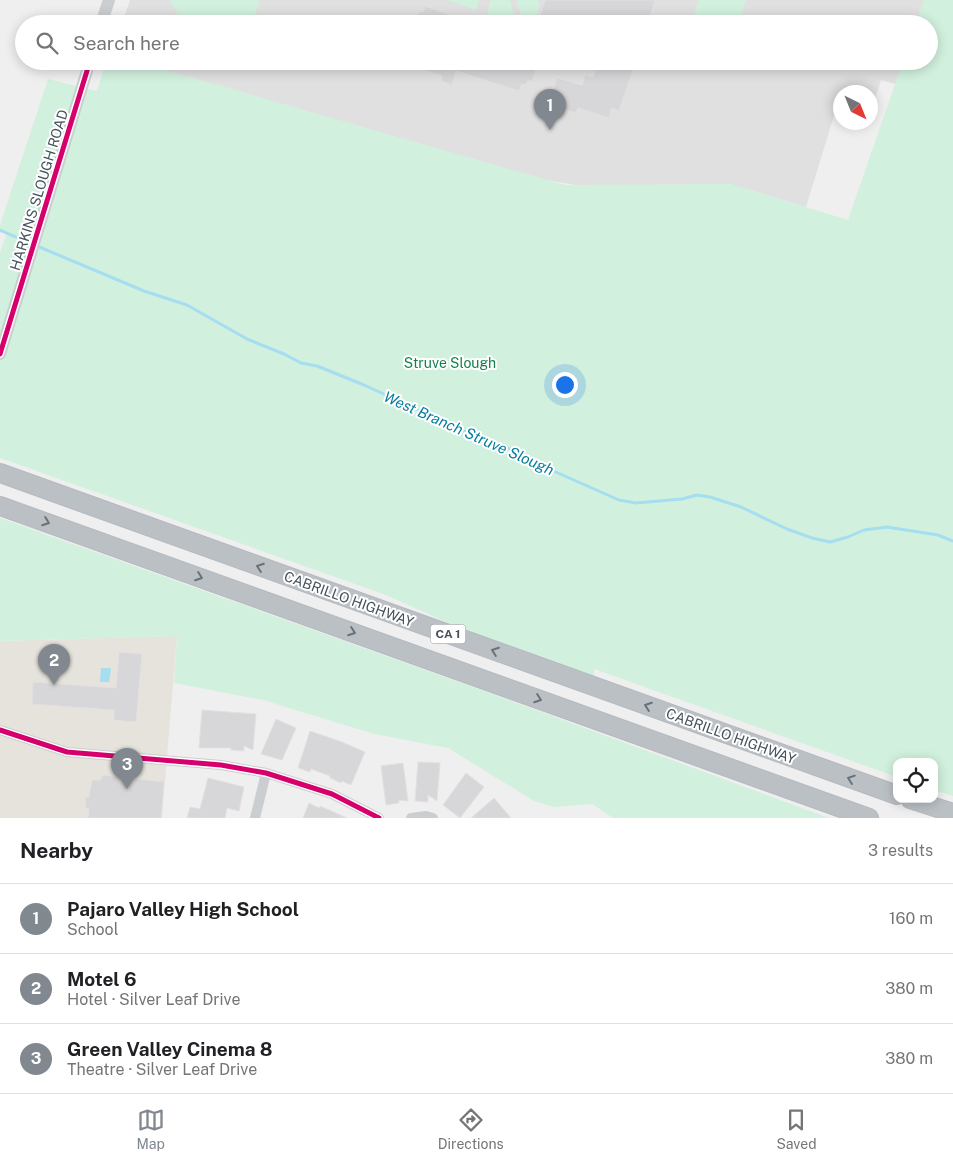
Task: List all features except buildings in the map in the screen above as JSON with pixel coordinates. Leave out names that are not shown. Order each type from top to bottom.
[{"type":"highway","name":"CABRILLO HIGHWAY","points":[[0,473],[893,794]]},
{"type":"highway","name":"CA 1","points":[[0,506],[870,818]]},
{"type":"highway","points":[[921,803],[953,814]]},
{"type":"highway","points":[[946,818],[953,814]]},
{"type":"street","points":[[104,15],[109,0]]},
{"type":"street","name":"HARKINS SLOUGH ROAD","points":[[0,354],[87,70]]},
{"type":"street","points":[[0,730],[67,752],[221,765],[266,773],[332,794],[379,818]]},
{"type":"street","points":[[255,818],[266,773]]},
{"type":"street","points":[[411,818],[426,816],[433,818]]},
{"type":"shaded area","points":[[130,0],[925,0],[921,15],[125,15]]},
{"type":"shaded area","points":[[105,70],[903,70],[898,85],[881,80],[878,90],[878,85],[833,85],[833,119],[806,207],[750,190],[581,186],[354,147],[97,93]]},
{"type":"shaded area","points":[[177,636],[162,818],[0,818],[0,641]]},
{"type":"green space","points":[[170,0],[260,0],[255,15],[178,15]]},
{"type":"green space","points":[[447,0],[479,0],[476,10]]},
{"type":"green space","points":[[491,0],[510,0],[514,15],[490,15],[487,14]]},
{"type":"green space","points":[[516,0],[537,0],[540,3],[537,15],[521,15]]},
{"type":"green space","points":[[699,0],[746,0],[741,15],[694,15]]},
{"type":"green space","name":"Struve Slough","points":[[924,0],[953,0],[953,796],[938,791],[938,758],[893,758],[893,776],[594,669],[594,685],[530,660],[386,595],[0,458],[0,253],[6,235],[0,230],[0,225],[48,79],[97,91],[104,70],[165,70],[565,185],[731,184],[848,220],[900,70],[938,70],[938,15],[919,15]]},
{"type":"green space","points":[[0,518],[498,696],[829,818],[613,818],[592,804],[554,807],[534,801],[448,748],[374,734],[263,700],[174,683],[177,636],[0,641]]},
{"type":"water","points":[[101,668],[111,668],[109,682],[100,682]]},
{"type":"waterway","name":"West Branch Struve Slough","points":[[0,230],[32,244]]},
{"type":"waterway","name":"West Branch Struve Slough","points":[[37,246],[144,291],[187,305],[247,339],[301,363],[317,366],[364,385],[458,429],[528,457],[542,466],[619,500],[636,503],[682,499],[697,495],[710,497],[741,507],[787,529],[830,542],[864,530],[887,527],[938,535],[953,541]]},
{"type":"cycle path","points":[[0,354],[87,70]]},
{"type":"cycle path","points":[[0,730],[67,752],[221,765],[266,773],[332,794],[379,818]]},
{"type":"place","name":"Pajaro Valley High School","points":[[550,130]]},
{"type":"place","name":"Motel 6","points":[[54,685]]},
{"type":"place","name":"Green Valley Cinema 8","points":[[127,789]]}]
